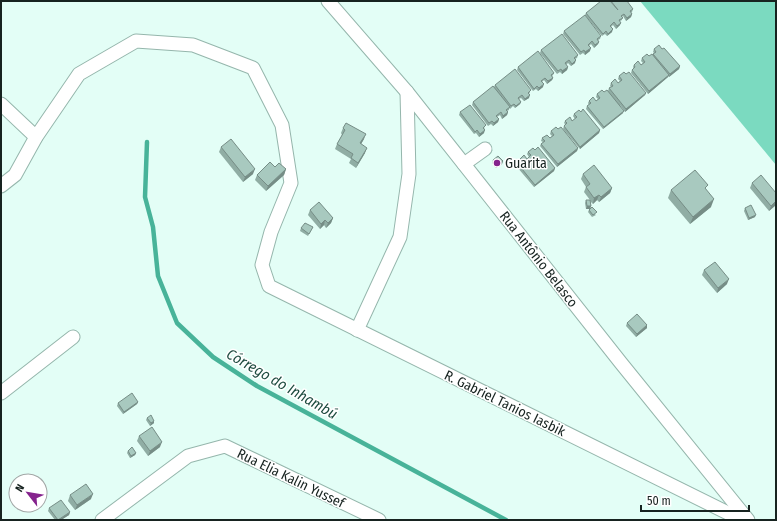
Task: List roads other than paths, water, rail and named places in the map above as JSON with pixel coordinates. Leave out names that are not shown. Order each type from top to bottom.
[{"type":"street","name":"Rua Antônio Belasco","points":[[328,1],[407,92],[621,363],[748,520]]},
{"type":"street","name":"R. Gabriel Tanios Iasbik","points":[[36,137],[79,74],[136,42],[193,44],[253,68],[282,125],[291,183],[271,232],[262,265],[269,286],[742,520]]},
{"type":"street","points":[[357,330],[400,238],[409,174],[407,92]]},
{"type":"street","points":[[1,104],[36,137],[15,175],[1,186]]},
{"type":"street","points":[[464,164],[485,150]]},
{"type":"street","points":[[1,393],[73,337]]},
{"type":"street","name":"Rua Elia Kalin Yussef","points":[[102,520],[188,456],[226,446],[369,518]]},
{"type":"waterway","name":"Córrego do Inhambú","points":[[147,142],[145,197],[153,227],[158,276],[177,323],[213,357],[257,386],[506,520]]},
{"type":"place","name":"Guarita","points":[[497,163]]}]
